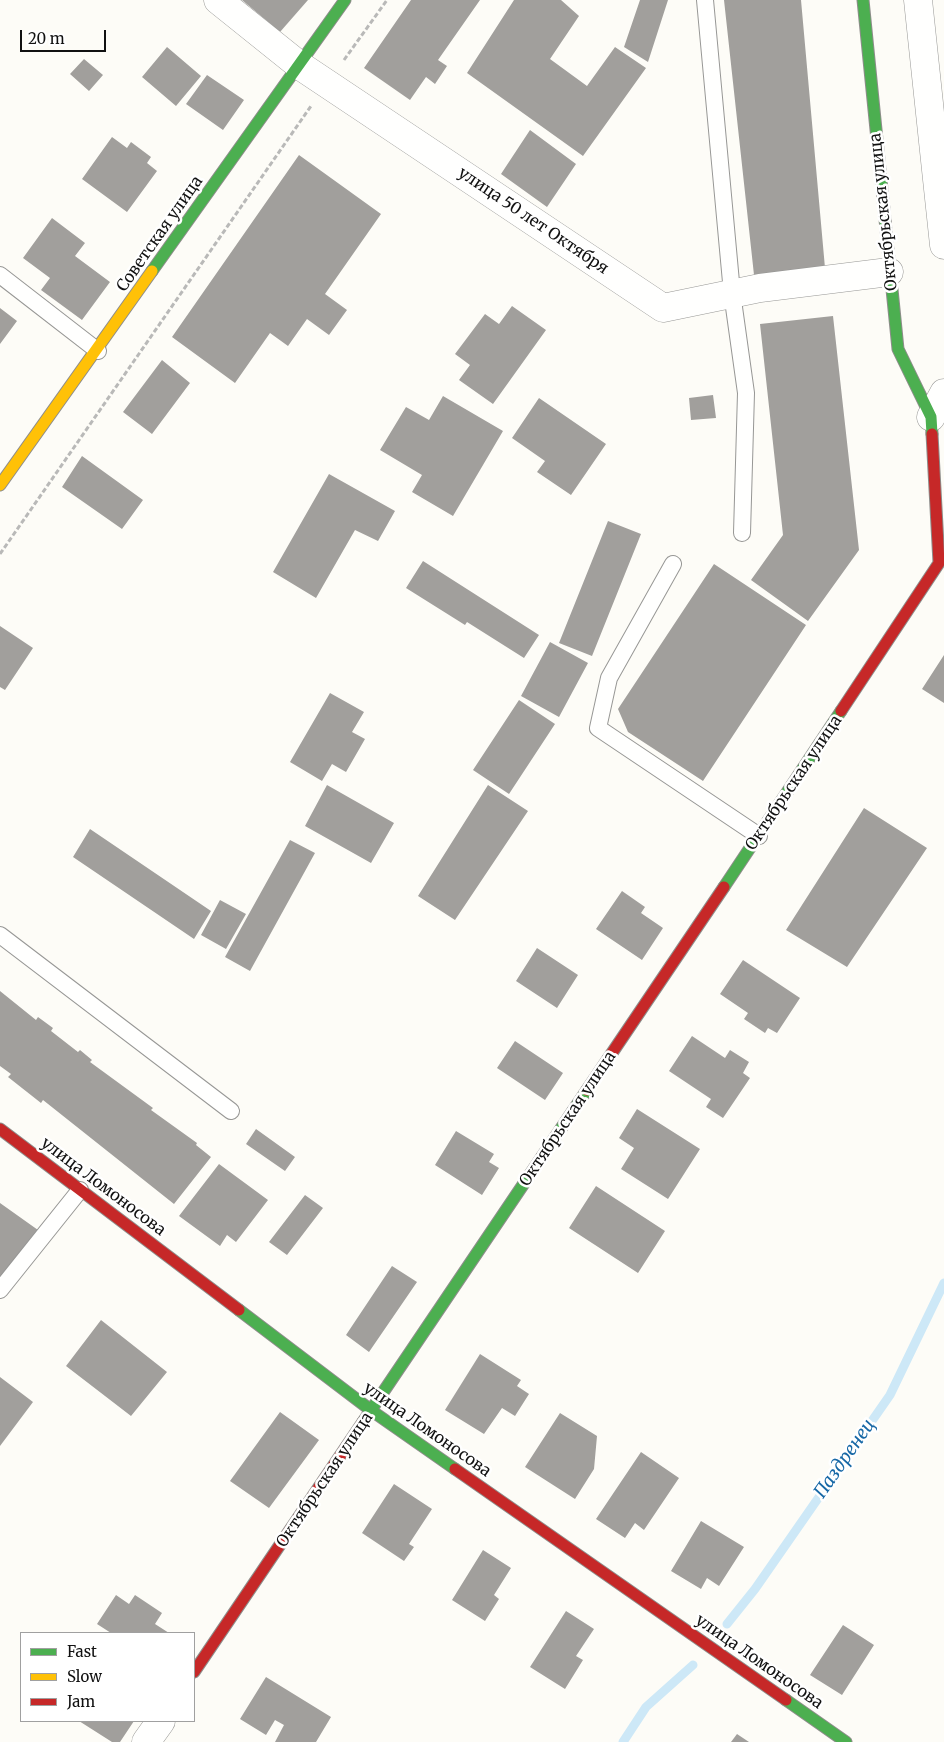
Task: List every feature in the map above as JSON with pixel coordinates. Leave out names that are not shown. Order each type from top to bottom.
[{"type":"street","name":"улица 50 лет Октября","points":[[218,0],[299,65],[663,308],[760,288],[889,272]]},
{"type":"street","name":"Советская улица","points":[[0,485],[346,0]]},
{"type":"street","name":"Октябрьская улица","points":[[195,1671],[372,1411],[942,562],[931,417],[898,349],[863,0]]},
{"type":"street","points":[[918,0],[944,245]]},
{"type":"street","points":[[931,417],[944,393]]},
{"type":"street","name":"улица Ломоносова","points":[[0,1129],[372,1411],[846,1742]]},
{"type":"street","points":[[146,1742],[160,1722]]},
{"type":"lane","points":[[705,0],[732,293],[746,394],[742,533]]},
{"type":"lane","points":[[0,275],[98,350]]},
{"type":"lane","points":[[673,564],[609,678],[598,728],[758,836]]},
{"type":"lane","points":[[0,936],[231,1111]]},
{"type":"lane","points":[[0,1290],[80,1190]]},
{"type":"path","points":[[0,554],[387,0]]},
{"type":"building","points":[[242,0],[308,0],[280,32]]},
{"type":"building","points":[[411,0],[480,0],[438,60],[447,66],[435,84],[426,77],[410,100],[364,68]]},
{"type":"building","points":[[514,0],[561,0],[579,16],[550,59],[587,86],[615,47],[646,68],[583,156],[467,73]]},
{"type":"building","points":[[640,0],[668,0],[648,62],[624,47]]},
{"type":"building","points":[[724,0],[801,0],[825,268],[754,275]]},
{"type":"building","points":[[167,47],[201,76],[176,106],[142,77]]},
{"type":"building","points":[[84,59],[103,75],[89,91],[70,74]]},
{"type":"building","points":[[207,75],[244,100],[223,130],[186,104]]},
{"type":"building","points":[[530,130],[576,164],[547,207],[501,174]]},
{"type":"building","points":[[112,137],[127,148],[131,142],[151,157],[147,163],[157,171],[127,212],[82,179]]},
{"type":"building","points":[[299,155],[381,214],[325,294],[347,310],[329,335],[307,319],[288,346],[270,333],[235,383],[172,337]]},
{"type":"building","points":[[52,218],[85,243],[75,256],[110,282],[82,320],[41,290],[50,278],[23,258]]},
{"type":"building","points":[[512,306],[546,330],[493,404],[459,380],[470,365],[455,354],[485,314],[499,324]]},
{"type":"building","points":[[0,308],[17,321],[0,344]]},
{"type":"building","points":[[833,316],[859,550],[808,621],[751,580],[783,535],[760,324]]},
{"type":"building","points":[[162,360],[190,383],[152,434],[123,412]]},
{"type":"building","points":[[713,395],[716,418],[691,420],[689,398]]},
{"type":"building","points":[[443,396],[503,431],[453,516],[412,492],[422,475],[380,450],[406,407],[429,420]]},
{"type":"building","points":[[539,398],[606,444],[571,495],[537,472],[545,461],[512,438]]},
{"type":"building","points":[[82,456],[143,500],[122,529],[62,487]]},
{"type":"building","points":[[329,474],[395,511],[378,541],[355,530],[316,598],[273,572]]},
{"type":"building","points":[[608,521],[641,534],[592,656],[559,643]]},
{"type":"building","points":[[423,561],[539,635],[524,658],[467,622],[465,625],[406,588]]},
{"type":"building","points":[[714,564],[806,625],[703,781],[628,732],[618,709]]},
{"type":"building","points":[[0,626],[33,648],[5,690],[0,687]]},
{"type":"building","points":[[550,642],[588,663],[559,717],[521,696]]},
{"type":"building","points":[[944,655],[944,703],[922,689]]},
{"type":"building","points":[[330,693],[364,712],[352,732],[365,739],[346,772],[332,764],[322,781],[290,762]]},
{"type":"building","points":[[519,700],[555,724],[509,794],[473,770]]},
{"type":"building","points":[[327,785],[394,823],[371,863],[305,826]]},
{"type":"building","points":[[488,785],[528,811],[455,920],[418,896]]},
{"type":"building","points":[[864,808],[927,848],[847,967],[786,930]]},
{"type":"building","points":[[90,829],[211,911],[194,939],[73,857]]},
{"type":"building","points":[[290,840],[315,853],[250,971],[225,957]]},
{"type":"building","points":[[622,891],[645,907],[641,913],[663,928],[642,960],[596,929]]},
{"type":"building","points":[[220,900],[246,914],[226,949],[201,935]]},
{"type":"building","points":[[537,948],[578,975],[557,1008],[516,981]]},
{"type":"building","points":[[743,960],[800,998],[777,1033],[768,1028],[765,1033],[744,1019],[748,1013],[720,994]]},
{"type":"building","points":[[0,991],[36,1020],[38,1017],[53,1028],[51,1031],[78,1052],[80,1050],[92,1060],[90,1062],[153,1108],[151,1110],[197,1143],[196,1145],[211,1157],[174,1204],[43,1100],[41,1103],[8,1077],[11,1074],[0,1066]]},
{"type":"building","points":[[692,1036],[725,1058],[730,1050],[749,1062],[743,1073],[750,1078],[723,1118],[706,1107],[711,1099],[669,1071]]},
{"type":"building","points":[[515,1041],[563,1073],[545,1100],[497,1068]]},
{"type":"building","points":[[637,1109],[700,1149],[668,1199],[621,1169],[634,1148],[619,1138]]},
{"type":"building","points":[[256,1129],[295,1157],[285,1171],[246,1144]]},
{"type":"building","points":[[456,1131],[494,1154],[489,1162],[499,1168],[482,1195],[435,1165]]},
{"type":"building","points":[[219,1164],[268,1200],[236,1242],[227,1235],[220,1246],[179,1216]]},
{"type":"building","points":[[596,1186],[665,1231],[638,1273],[569,1228]]},
{"type":"building","points":[[305,1195],[323,1208],[287,1255],[269,1242]]},
{"type":"building","points":[[0,1203],[38,1230],[0,1283]]},
{"type":"building","points":[[392,1266],[417,1282],[369,1352],[346,1335]]},
{"type":"building","points":[[101,1320],[167,1372],[131,1416],[66,1366]]},
{"type":"building","points":[[480,1354],[521,1380],[517,1386],[529,1394],[515,1416],[502,1408],[484,1434],[445,1410]]},
{"type":"building","points":[[0,1377],[33,1402],[0,1446]]},
{"type":"building","points":[[280,1412],[319,1440],[269,1508],[230,1481]]},
{"type":"building","points":[[560,1413],[597,1436],[594,1469],[575,1499],[525,1467]]},
{"type":"building","points":[[641,1452],[679,1478],[644,1530],[635,1523],[625,1538],[596,1519]]},
{"type":"building","points":[[394,1484],[432,1509],[409,1544],[414,1547],[404,1561],[362,1533]]},
{"type":"building","points":[[701,1521],[744,1547],[719,1586],[707,1578],[701,1589],[671,1571]]},
{"type":"building","points":[[483,1550],[511,1568],[494,1595],[499,1599],[485,1621],[452,1600]]},
{"type":"building","points":[[116,1595],[129,1604],[135,1595],[162,1613],[155,1624],[167,1632],[109,1632],[97,1624]]},
{"type":"building","points":[[566,1611],[594,1629],[576,1656],[583,1660],[565,1689],[530,1667]]},
{"type":"building","points":[[843,1625],[874,1645],[842,1695],[810,1675]]},
{"type":"building","points":[[266,1677],[331,1717],[316,1742],[275,1742],[284,1725],[275,1720],[266,1735],[240,1719]]},
{"type":"building","points":[[81,1722],[133,1722],[120,1742],[112,1742]]},
{"type":"building","points":[[737,1734],[749,1742],[731,1742]]},
{"type":"waterway","name":"Паздренец","points":[[727,1624],[755,1589],[890,1395],[944,1283]]},
{"type":"waterway","name":"Паздренец","points":[[623,1742],[646,1707],[693,1665]]},
{"type":"traffic: fast","points":[[152,271],[345,0]]},
{"type":"traffic: fast","points":[[863,0],[898,349],[931,417],[932,434]]},
{"type":"traffic: fast","points":[[724,887],[841,711]]},
{"type":"traffic: fast","points":[[363,1422],[587,1090]]},
{"type":"traffic: fast","points":[[239,1310],[372,1411],[455,1469]]},
{"type":"traffic: fast","points":[[786,1700],[846,1742]]},
{"type":"traffic: slow","points":[[0,485],[152,271]]},
{"type":"traffic: jam","points":[[841,711],[939,563],[932,434]]},
{"type":"traffic: jam","points":[[587,1090],[724,887]]},
{"type":"traffic: jam","points":[[0,1129],[239,1310]]},
{"type":"traffic: jam","points":[[195,1671],[363,1422]]},
{"type":"traffic: jam","points":[[455,1469],[786,1700]]}]
